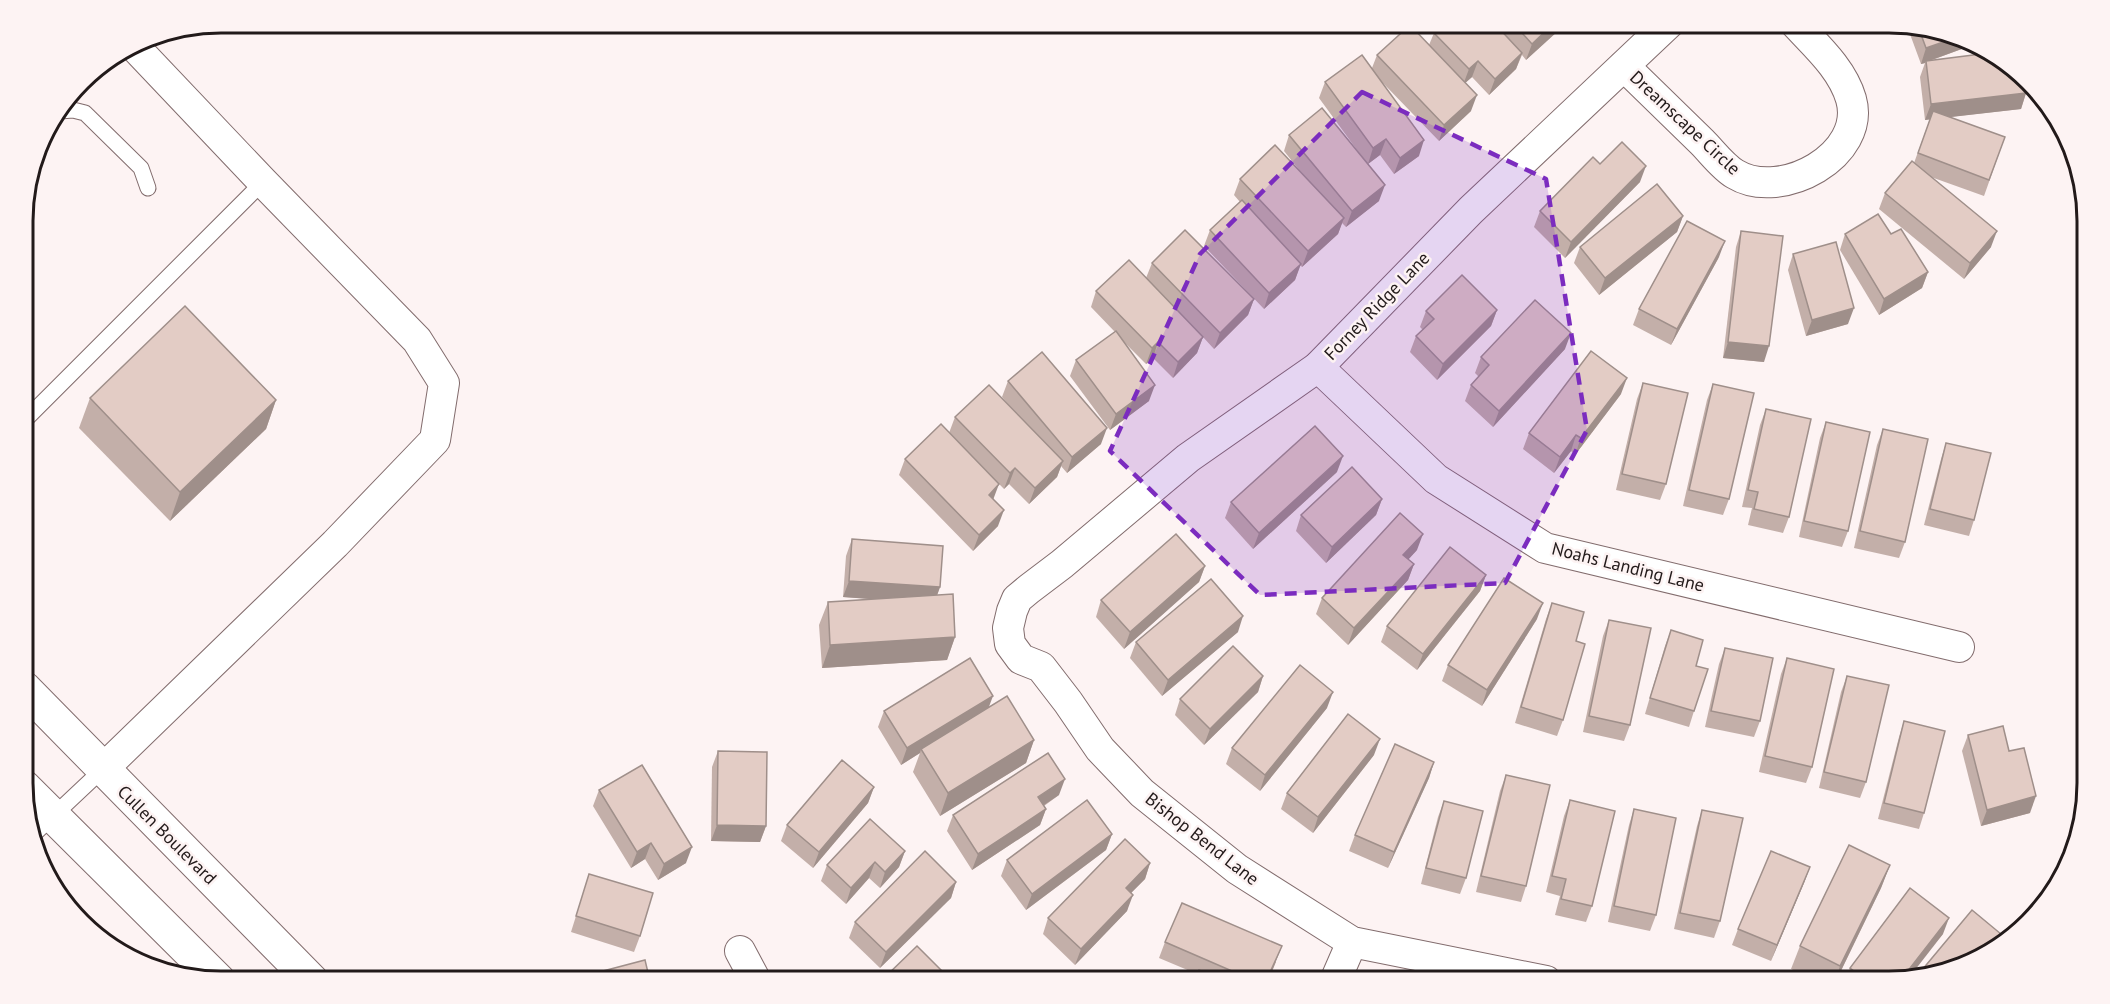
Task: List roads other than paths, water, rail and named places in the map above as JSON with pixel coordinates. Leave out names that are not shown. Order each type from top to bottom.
[{"type":"main road","name":"Cullen Boulevard","points":[[33,697],[302,971]]},
{"type":"main road","points":[[35,808],[44,825],[208,971]]},
{"type":"street","name":"Forney Ridge Lane","points":[[1062,564],[1188,458],[1318,367],[1471,210],[1658,33]]},
{"type":"street","name":"Dreamscape Circle","points":[[1624,66],[1735,174],[1763,183],[1786,181],[1810,173],[1838,150],[1852,127],[1851,101],[1841,78],[1804,33]]},
{"type":"street","points":[[102,770],[335,544],[435,440],[444,383],[417,340],[139,52]]},
{"type":"street","name":"Noahs Landing Lane","points":[[1318,367],[1436,479],[1545,548],[1959,647]]},
{"type":"street","name":"Bishop Bend Lane","points":[[1062,564],[1017,599],[1008,628],[1010,644],[1021,659],[1041,667],[1100,749],[1142,793],[1237,870],[1352,942],[1496,971]]},
{"type":"street","points":[[1339,971],[1352,942]]},
{"type":"street","points":[[740,951],[751,971]]},
{"type":"lane","points":[[69,110],[85,113],[141,168],[148,188]]},
{"type":"lane","points":[[33,412],[263,182]]},
{"type":"lane","points":[[44,825],[102,770]]}]
